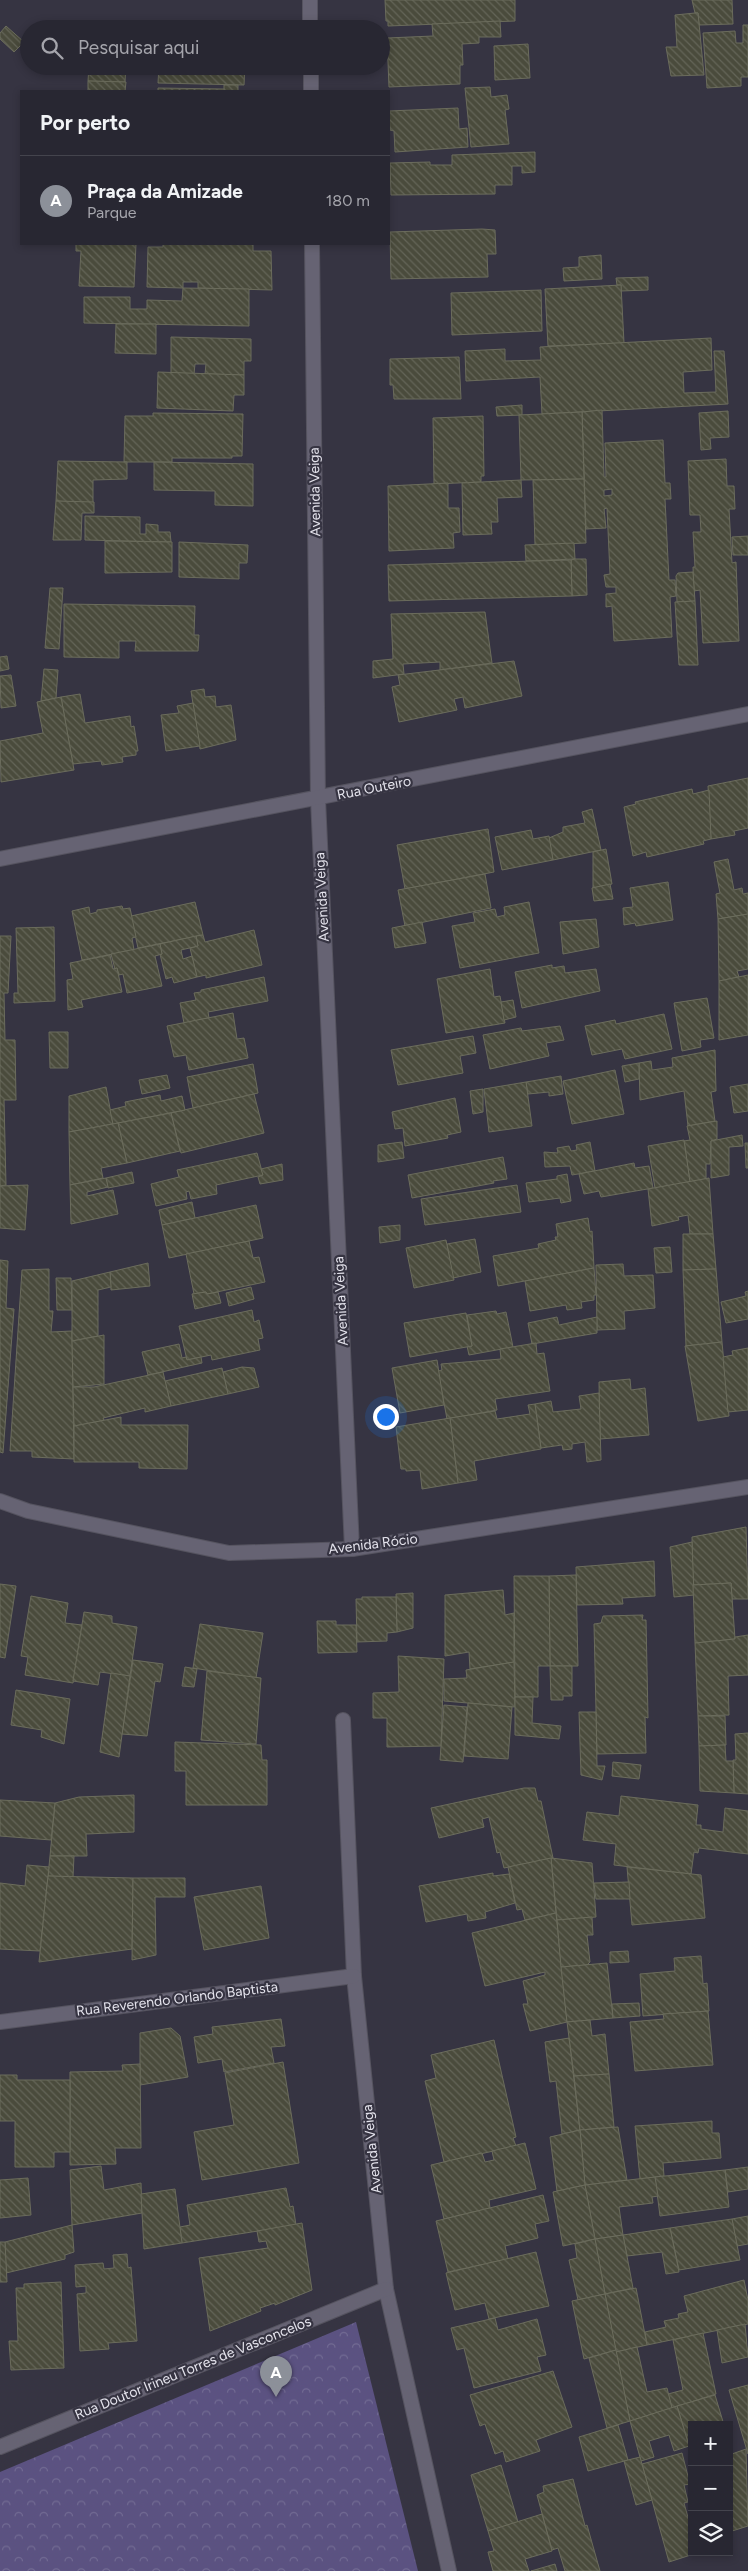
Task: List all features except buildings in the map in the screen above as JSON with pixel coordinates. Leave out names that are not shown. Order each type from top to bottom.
[{"type":"street","points":[[310,0],[310,20]]},
{"type":"street","points":[[311,75],[311,90]]},
{"type":"street","name":"Avenida Veiga","points":[[312,245],[318,799],[352,1549]]},
{"type":"street","name":"Rua Outeiro","points":[[0,860],[748,714]]},
{"type":"street","name":"Avenida Rócio","points":[[0,1501],[28,1511],[228,1553],[352,1549],[748,1487]]},
{"type":"street","name":"Avenida Veiga","points":[[343,1720],[354,1976],[386,2289],[450,2571]]},
{"type":"street","name":"Rua Reverendo Orlando Baptista","points":[[0,2022],[354,1976]]},
{"type":"street","name":"Rua Doutor Irineu Torres de Vasconcelos","points":[[0,2447],[386,2289]]},
{"type":"green space","points":[[356,2322],[418,2571],[0,2571],[0,2472]]},
{"type":"place","name":"Praça da Amizade","points":[[276,2397]]}]
